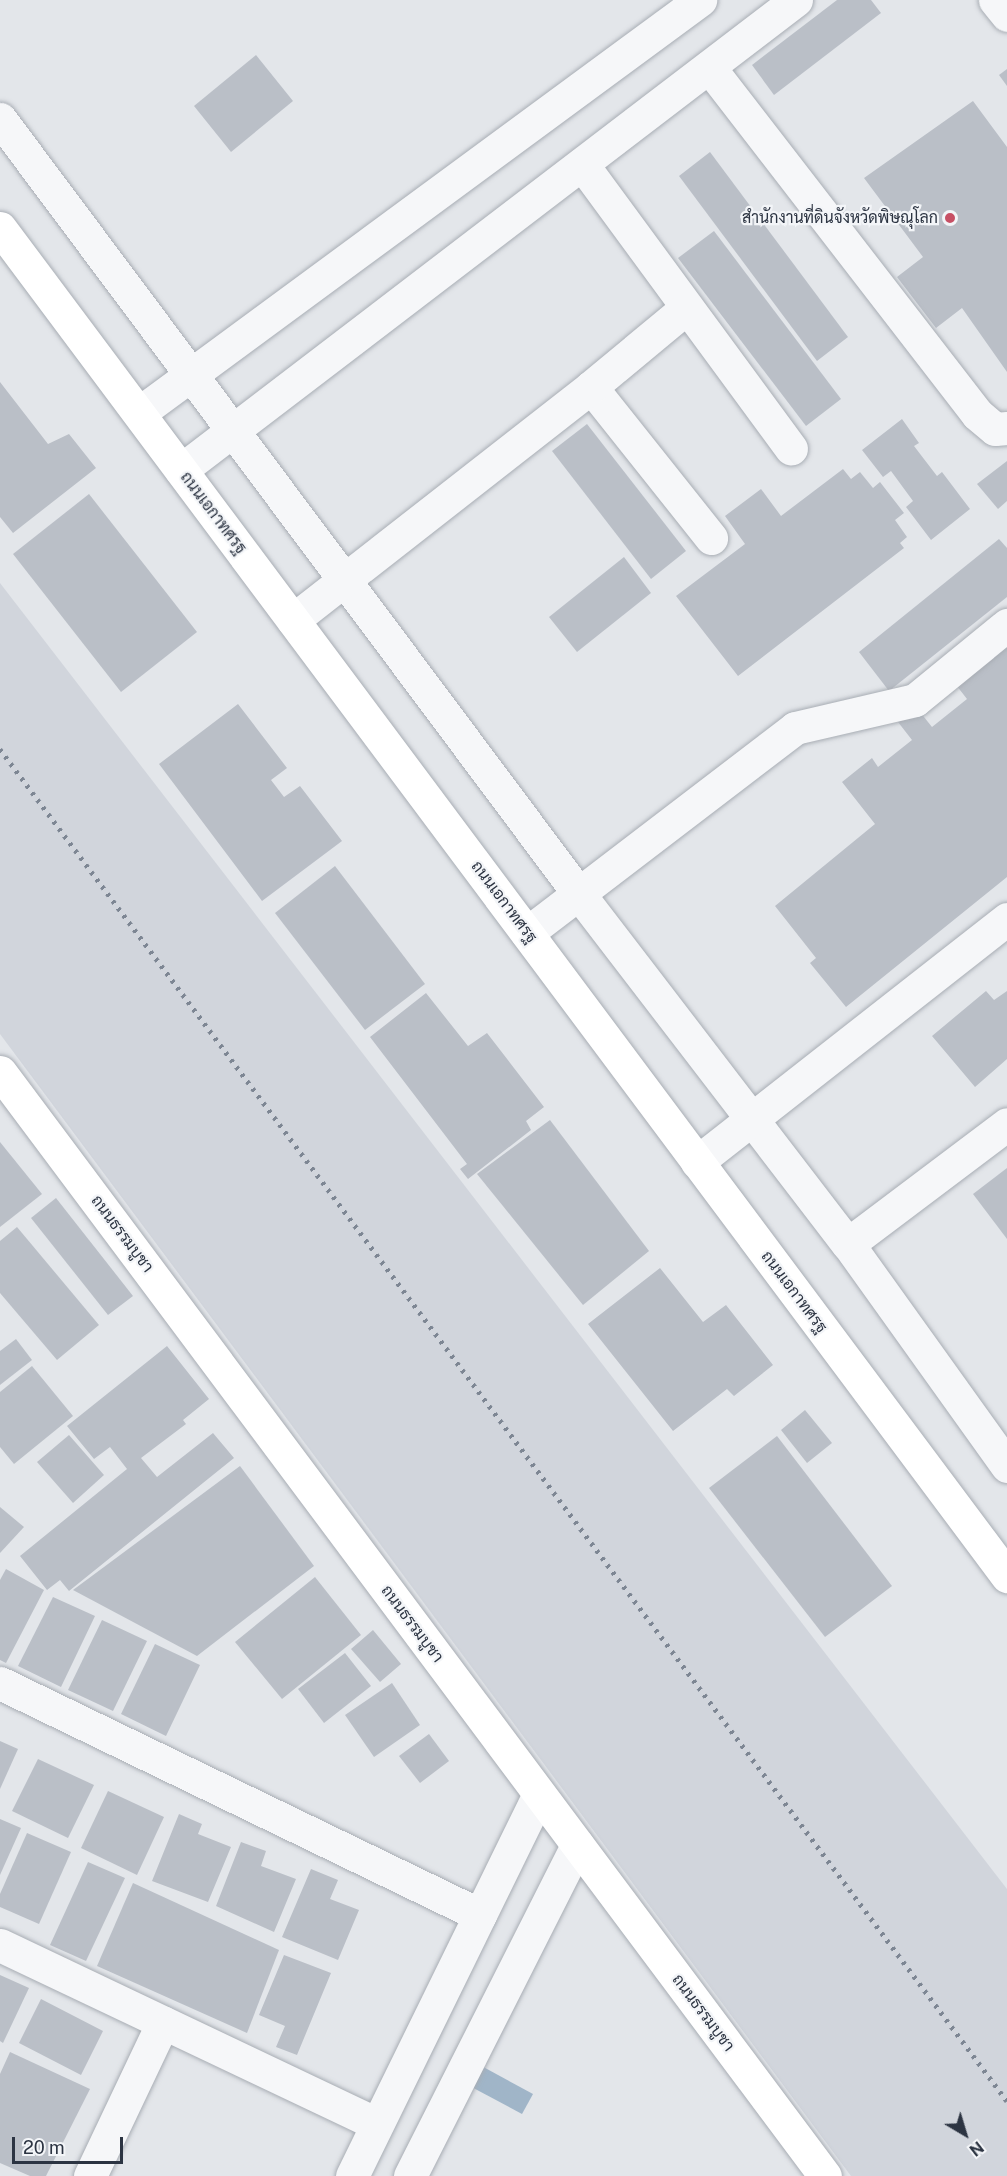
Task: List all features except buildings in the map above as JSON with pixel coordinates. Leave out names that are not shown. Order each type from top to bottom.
[{"type":"main road","name":"ถนนเอกาทศรฐ","points":[[0,228],[1007,1576]]},
{"type":"main road","name":"ถนนธรรมบูชา","points":[[0,1072],[825,2176]]},
{"type":"street","points":[[139,413],[700,0]]},
{"type":"street","points":[[181,470],[796,0]]},
{"type":"street","points":[[995,0],[1007,15]]},
{"type":"street","points":[[709,67],[977,414],[995,429],[1007,428]]},
{"type":"street","points":[[0,119],[343,582],[848,1244],[1007,1466]]},
{"type":"street","points":[[582,164],[685,309],[791,448]]},
{"type":"street","points":[[293,620],[591,387],[685,309]]},
{"type":"street","points":[[591,387],[711,538]]},
{"type":"street","points":[[527,933],[795,728],[915,700],[1007,625]]},
{"type":"street","points":[[697,1162],[1007,920]]},
{"type":"street","points":[[848,1244],[1007,1124]]},
{"type":"street","points":[[0,1683],[480,1915]]},
{"type":"street","points":[[352,2176],[539,1794]]},
{"type":"street","points":[[410,2176],[578,1845]]},
{"type":"street","points":[[0,1945],[377,2124]]},
{"type":"street","points":[[90,2176],[163,2022]]},
{"type":"shaded area","points":[[0,583],[1007,1889],[1007,2176],[851,2176],[0,1034]]},
{"type":"water","points":[[476,2063],[533,2094],[522,2114],[464,2083]]},
{"type":"railway","points":[[0,749],[1007,2101]]},
{"type":"place","name":"สำนักงานที่ดินจังหวัดพิษณุโลก","points":[[950,218]]}]
